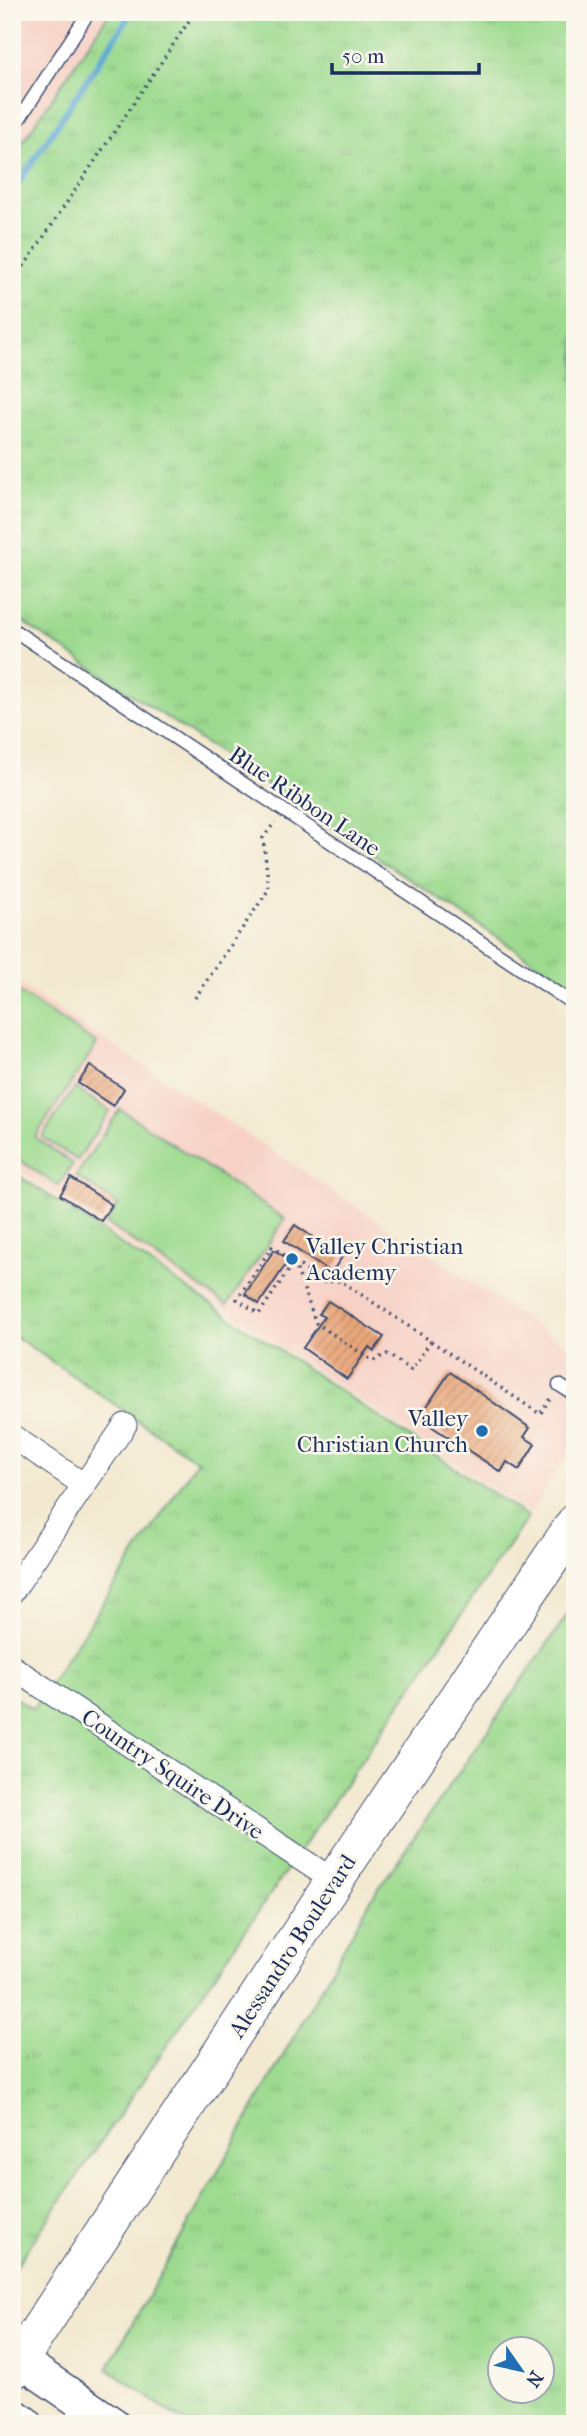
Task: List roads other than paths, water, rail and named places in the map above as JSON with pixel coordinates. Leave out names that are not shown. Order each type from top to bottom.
[{"type":"main road","name":"Alessandro Boulevard","points":[[15,2362],[575,1523]]},
{"type":"main road","points":[[15,2362],[113,2424]]},
{"type":"main road","points":[[12,2414],[26,2424]]},
{"type":"street","points":[[12,1592],[125,1425]]},
{"type":"street","points":[[12,1436],[84,1485]]},
{"type":"street","name":"Country Squire Drive","points":[[12,1667],[334,1881]]},
{"type":"lane","points":[[15,121],[89,12]]},
{"type":"lane","name":"Blue Ribbon Lane","points":[[12,629],[282,812],[575,1005]]},
{"type":"lane","points":[[559,1385],[575,1395]]},
{"type":"waterway","points":[[12,193],[132,12]]},
{"type":"place","name":"Valley Christian Academy","points":[[292,1259]]},
{"type":"place","name":"Valley Christian Church","points":[[482,1431]]}]
